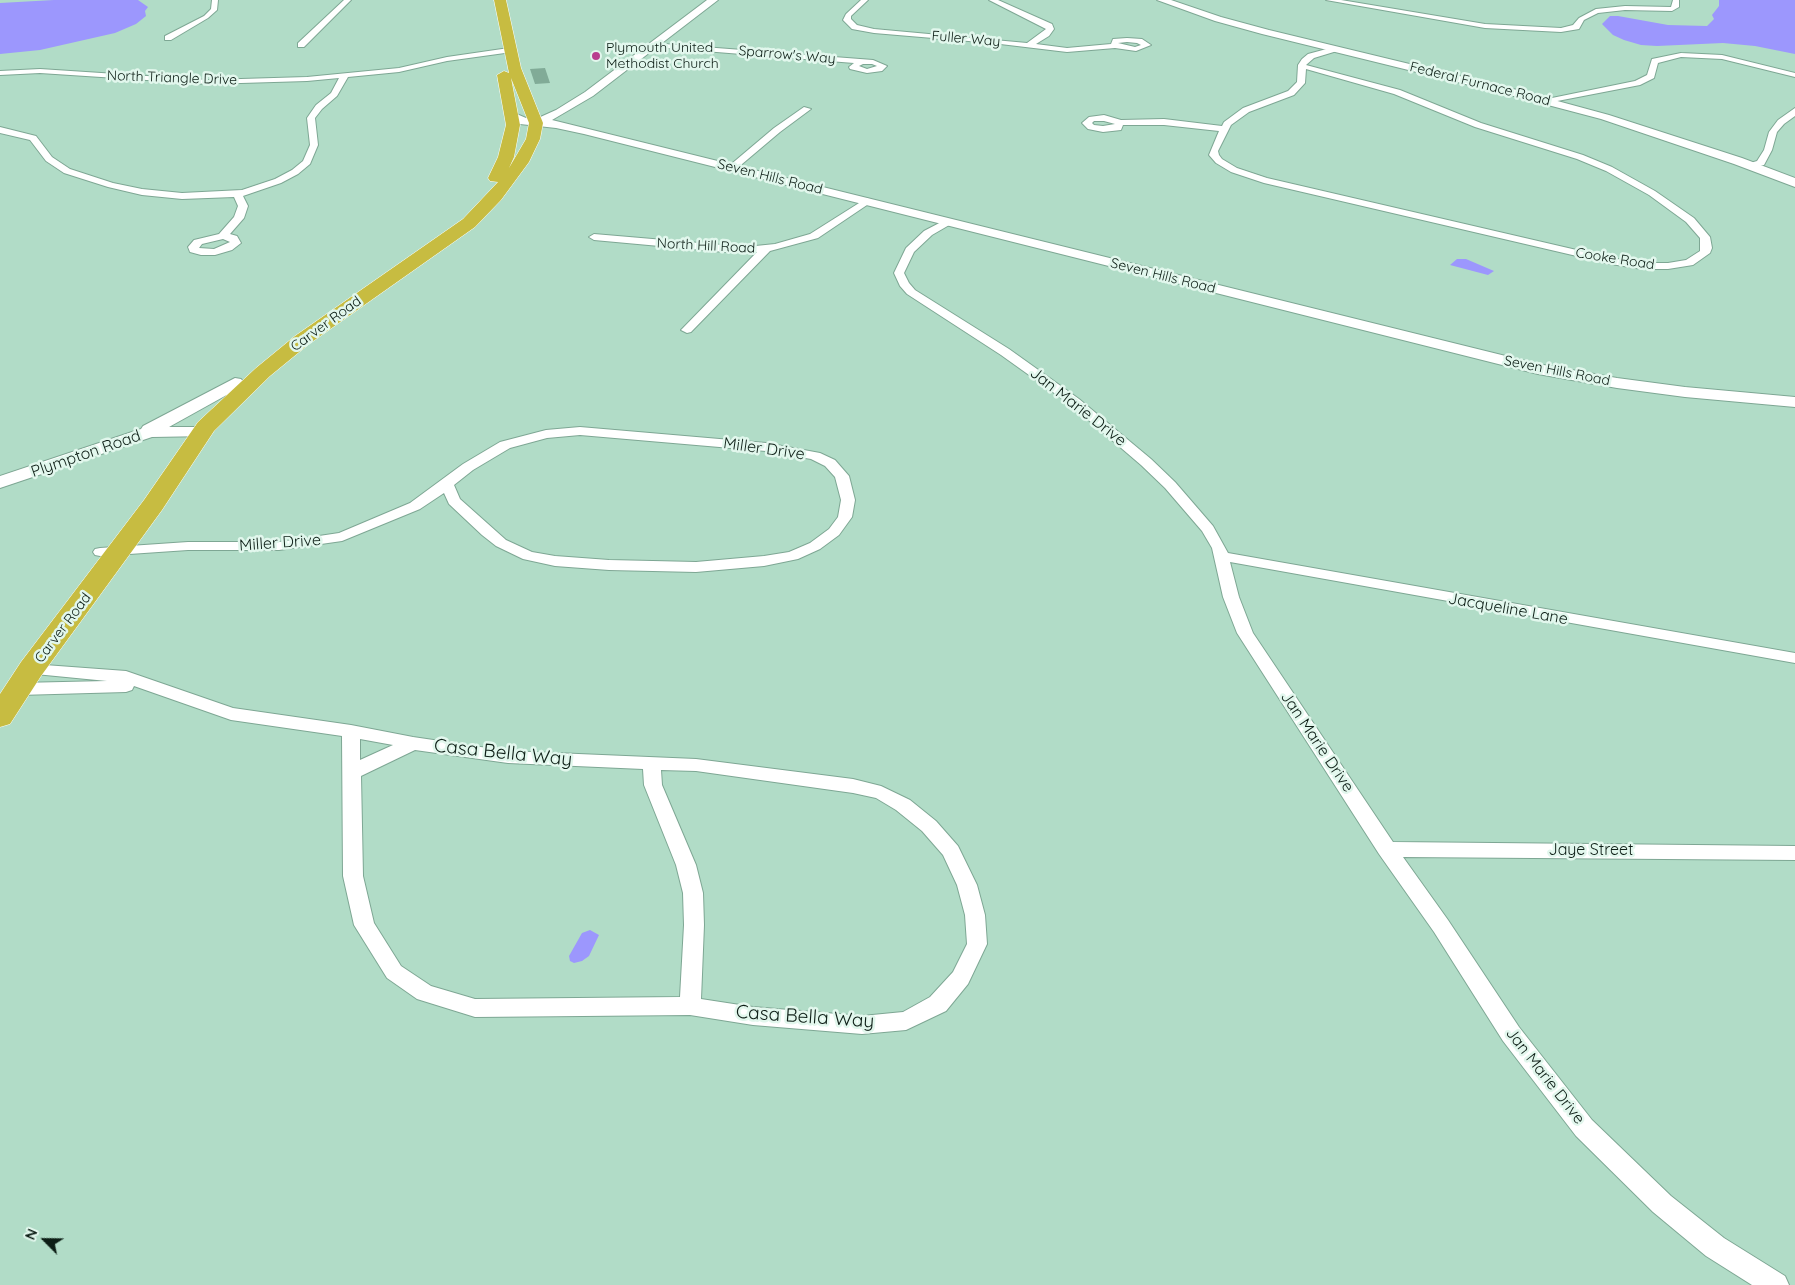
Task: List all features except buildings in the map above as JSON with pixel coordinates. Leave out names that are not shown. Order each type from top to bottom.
[{"type":"highway","points":[[490,0],[505,54],[536,123]]},
{"type":"highway","points":[[500,0],[505,54]]},
{"type":"highway","name":"Carver Road","points":[[0,717],[17,682],[109,552],[173,478],[196,432],[235,383],[278,346],[427,244],[460,219],[482,197],[496,177],[506,157],[512,135],[512,116],[505,54]]},
{"type":"highway","name":"Carver Road","points":[[196,432],[292,348],[437,247],[476,217],[495,197],[521,162],[533,139],[536,123]]},
{"type":"highway","name":"Carver Road","points":[[17,682],[55,639],[109,552]]},
{"type":"street","points":[[168,38],[206,17],[214,10],[215,0]]},
{"type":"street","points":[[301,45],[348,0]]},
{"type":"street","points":[[512,135],[560,112],[589,94],[713,0]]},
{"type":"street","name":"Fuller Way","points":[[865,0],[847,18],[851,24],[860,28],[882,32],[1074,50],[1115,46]]},
{"type":"street","points":[[992,0],[1049,26],[1050,29],[1046,34],[1029,45]]},
{"type":"street","name":"Federal Furnace Road","points":[[1162,0],[1218,19],[1547,101],[1643,129],[1795,183]]},
{"type":"street","points":[[1329,0],[1485,26],[1570,30],[1576,27],[1581,19],[1596,11],[1625,8],[1672,9],[1676,7],[1676,0]]},
{"type":"street","name":"Sparrow's Way","points":[[654,45],[860,62]]},
{"type":"street","points":[[1302,66],[1311,56],[1334,49]]},
{"type":"street","name":"North Triangle Drive","points":[[0,73],[40,71],[208,82],[344,77],[505,54]]},
{"type":"street","points":[[1547,101],[1637,83],[1651,76],[1655,61],[1681,55],[1722,56],[1795,75]]},
{"type":"street","name":"Cooke Road","points":[[1302,66],[1398,92],[1478,125],[1609,169],[1659,197],[1690,220],[1704,237],[1707,248],[1705,253],[1689,263],[1668,266],[1611,262],[1264,180],[1228,167],[1216,158],[1214,151],[1223,129],[1232,119],[1246,110],[1292,93],[1301,83],[1302,66]]},
{"type":"street","points":[[0,130],[33,138],[56,165],[73,174],[102,183],[131,190],[174,195],[212,196],[237,194],[256,190],[278,181],[295,172],[307,162],[314,144],[311,118],[319,107],[334,94],[344,77]]},
{"type":"street","points":[[732,168],[777,130],[807,109]]},
{"type":"street","points":[[1750,166],[1761,163],[1767,152],[1772,132],[1781,122],[1793,115]]},
{"type":"street","name":"Seven Hills Road","points":[[512,116],[536,123],[556,124],[1538,369],[1617,383],[1685,392],[1795,402]]},
{"type":"street","points":[[1120,123],[1164,122],[1223,129]]},
{"type":"street","points":[[223,236],[239,218],[243,206],[237,194]]},
{"type":"street","name":"North Hill Road","points":[[594,237],[725,249],[785,246],[814,236],[867,201]]},
{"type":"street","name":"Jan Marie Drive","points":[[947,222],[928,233],[910,250],[899,273],[904,284],[911,292],[1034,372],[1113,433],[1170,485],[1191,508],[1208,529],[1221,556],[1231,597],[1245,633],[1342,778],[1386,849],[1445,933],[1511,1034],[1584,1128],[1662,1204],[1715,1247],[1776,1285]]},
{"type":"street","points":[[688,330],[767,248]]},
{"type":"street","points":[[124,439],[155,426],[235,383]]},
{"type":"street","name":"Miller Drive","points":[[109,552],[188,546],[279,546],[342,537],[415,506],[468,467],[505,445],[546,434],[580,431],[766,447],[815,456],[830,464],[842,476],[848,500],[845,517],[834,532],[815,546],[794,556],[764,561],[696,567],[628,566],[555,561],[528,556],[501,543],[487,532],[454,501],[447,484]]},
{"type":"street","name":"Plympton Road","points":[[0,482],[68,461],[124,439],[150,432],[196,432]]},
{"type":"street","name":"Jacqueline Lane","points":[[1221,556],[1795,658]]},
{"type":"street","name":"Casa Bella Way","points":[[17,682],[126,677],[231,714],[351,731],[413,743],[508,757],[696,765],[853,786],[882,793],[903,805],[929,826],[951,851],[967,885],[975,915],[977,944],[961,978],[938,1004],[906,1021],[862,1025],[753,1016],[690,1006],[475,1008],[425,993],[394,972],[364,925],[353,876],[351,731]]},
{"type":"street","name":"Casa Bella Way","points":[[17,682],[149,686]]},
{"type":"street","name":"Casa Bella Way","points":[[352,772],[413,743]]},
{"type":"street","points":[[652,762],[654,785],[686,865],[693,893],[694,925],[690,1006]]},
{"type":"street","name":"Jaye Street","points":[[1386,849],[1795,853]]},
{"type":"shaded area","points":[[54,0],[138,0],[148,7],[145,11],[146,16],[136,24],[115,33],[40,50],[0,54],[0,3]]},
{"type":"shaded area","points":[[1719,0],[1795,0],[1795,54],[1755,46],[1723,43],[1641,45],[1613,35],[1602,24],[1610,16],[1618,16],[1668,25],[1707,26],[1714,19],[1712,15],[1719,6]]},
{"type":"shaded area","points":[[1457,259],[1466,259],[1494,271],[1488,275],[1450,265]]},
{"type":"shaded area","points":[[590,930],[599,935],[589,956],[582,961],[574,963],[570,961],[569,956],[582,933]]},
{"type":"place","name":"Plymouth United Methodist Church","points":[[596,56]]}]
